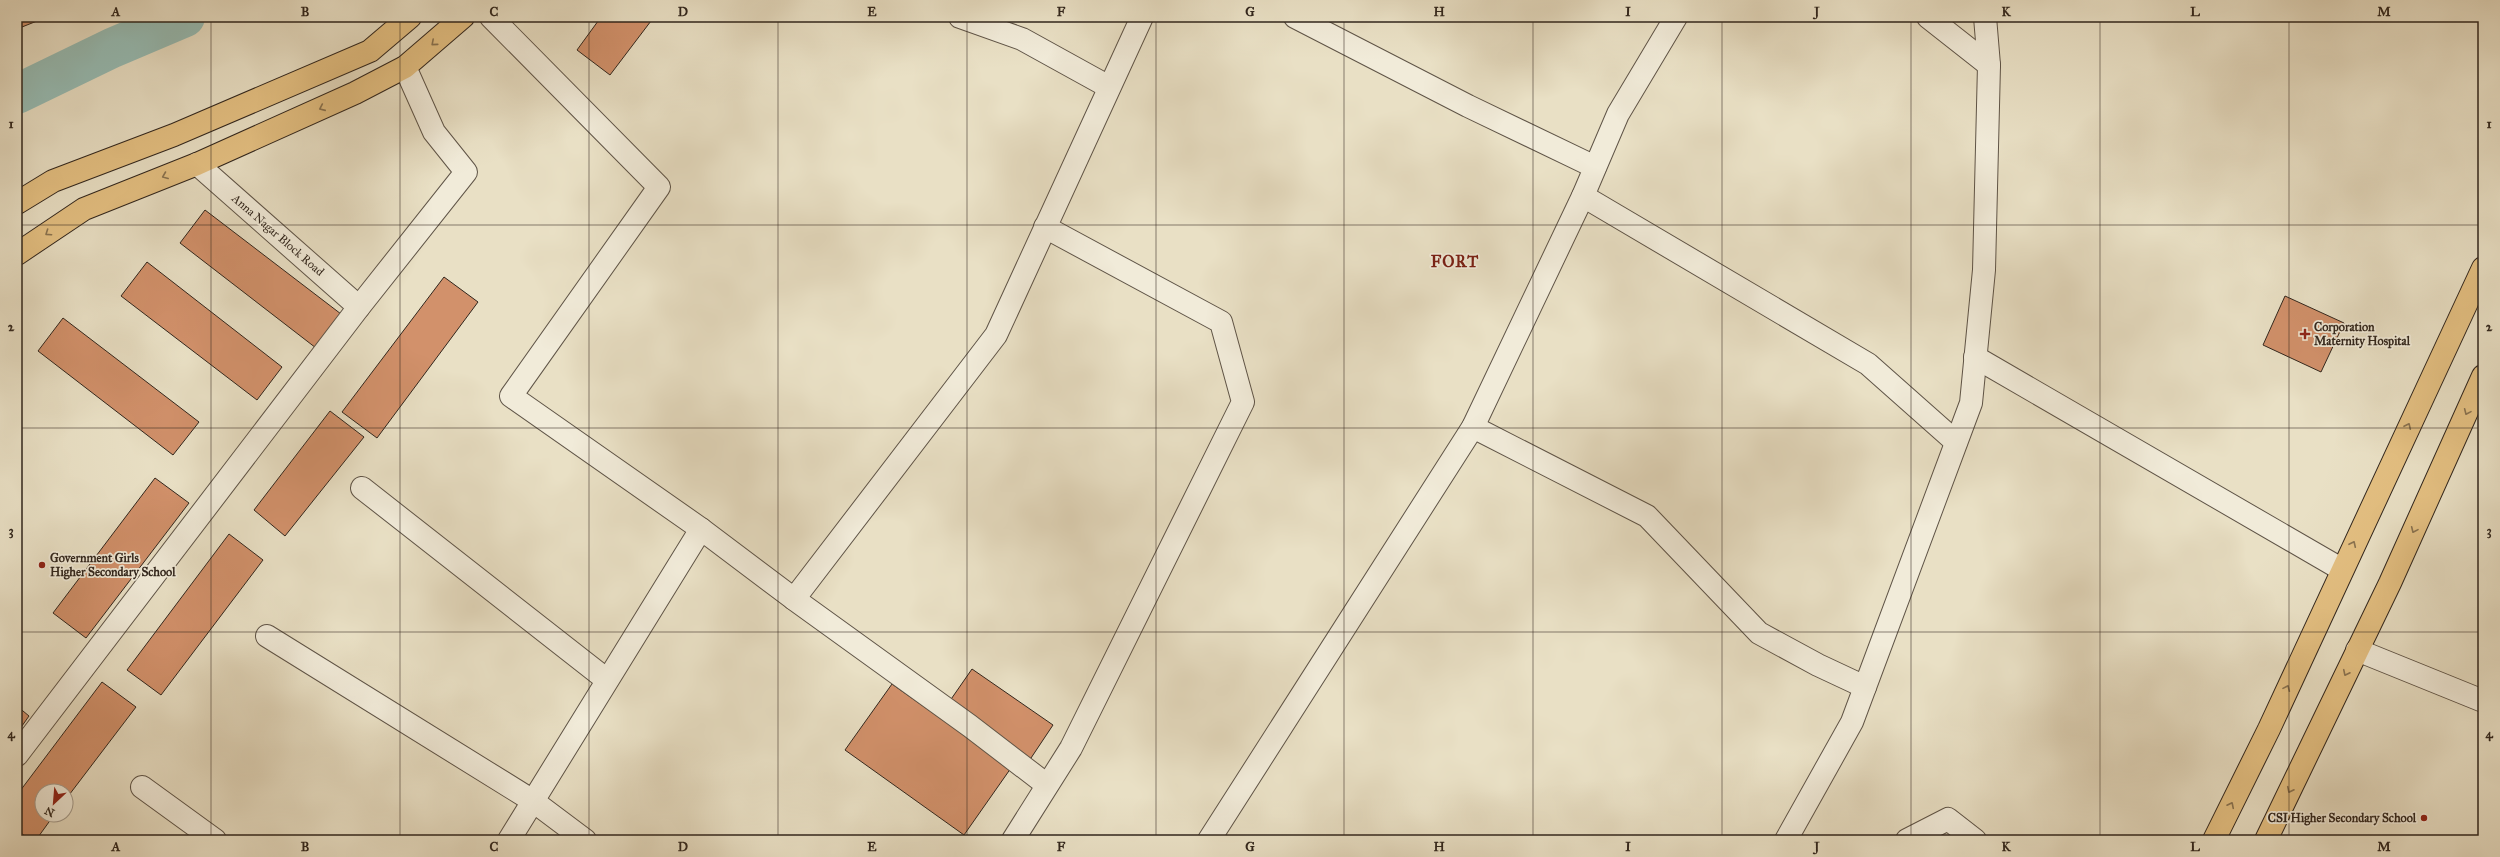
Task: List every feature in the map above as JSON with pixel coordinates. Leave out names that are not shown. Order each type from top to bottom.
[{"type":"main road","points":[[17,204],[53,181],[174,135],[370,51],[410,17]]},
{"type":"main road","points":[[17,254],[84,209],[197,164],[355,93],[405,68],[463,17]]},
{"type":"main road","points":[[2214,840],[2269,729],[2341,569],[2483,268]]},
{"type":"main road","points":[[2266,840],[2357,650],[2483,376]]},
{"type":"street","points":[[491,17],[659,187],[511,396],[701,529],[1048,785]]},
{"type":"street","points":[[960,17],[1022,39],[1109,87]]},
{"type":"street","points":[[794,599],[996,335],[1142,17]]},
{"type":"street","points":[[1295,17],[1468,106],[1595,167]]},
{"type":"street","points":[[1209,840],[1473,427],[1583,196],[1618,114],[1676,17]]},
{"type":"street","points":[[1928,17],[1989,65]]},
{"type":"street","points":[[1786,840],[1852,722],[1971,403],[1984,270],[1989,65],[1985,17]]},
{"type":"street","points":[[17,755],[359,307],[466,172],[434,132],[405,68]]},
{"type":"street","name":"Anna Nagar Block Road","points":[[197,164],[359,307]]},
{"type":"street","points":[[1583,196],[1868,364],[1956,442]]},
{"type":"street","points":[[1013,840],[1071,748],[1242,402],[1221,322],[1045,227]]},
{"type":"street","points":[[1975,357],[2341,569]]},
{"type":"street","points":[[1473,427],[1647,516],[1759,633],[1818,665],[1865,686]]},
{"type":"street","points":[[362,488],[607,680]]},
{"type":"street","points":[[509,840],[701,529]]},
{"type":"street","points":[[267,636],[533,801],[585,840]]},
{"type":"street","points":[[2357,650],[2483,701]]},
{"type":"street","points":[[142,787],[216,840]]},
{"type":"street","points":[[1907,840],[1948,819],[1975,840]]},
{"type":"building","points":[[17,17],[47,17],[17,29]]},
{"type":"building","points":[[601,17],[654,17],[610,75],[577,50]]},
{"type":"building","points":[[205,210],[341,314],[316,348],[180,243]]},
{"type":"building","points":[[147,262],[282,367],[257,400],[121,296]]},
{"type":"building","points":[[444,277],[478,302],[377,438],[342,412]]},
{"type":"building","points":[[2285,296],[2344,323],[2321,372],[2263,345]]},
{"type":"building","points":[[63,318],[199,422],[173,455],[38,351]]},
{"type":"building","points":[[330,411],[364,437],[285,536],[254,510]]},
{"type":"building","points":[[155,478],[189,503],[86,638],[53,613]]},
{"type":"building","points":[[229,534],[263,560],[161,695],[127,670]]},
{"type":"building","points":[[972,669],[1053,725],[1029,761],[947,705]]},
{"type":"building","points":[[102,682],[136,707],[74,788],[74,783],[34,783],[34,823],[48,823],[36,840],[30,840],[17,830],[17,795]]},
{"type":"building","points":[[892,684],[1011,768],[964,835],[845,750]]},
{"type":"building","points":[[17,706],[29,716],[17,733]]},
{"type":"waterway","points":[[17,94],[112,48],[185,17]]},
{"type":"place","name":"Corporation Maternity Hospital","points":[[2305,334]]},
{"type":"place","name":"Government Girls Higher Secondary School","points":[[42,565]]},
{"type":"place","name":"CSI Higher Secondary School","points":[[2424,818]]},
{"type":"district","name":"FORT","points":[[1455,261]]}]
